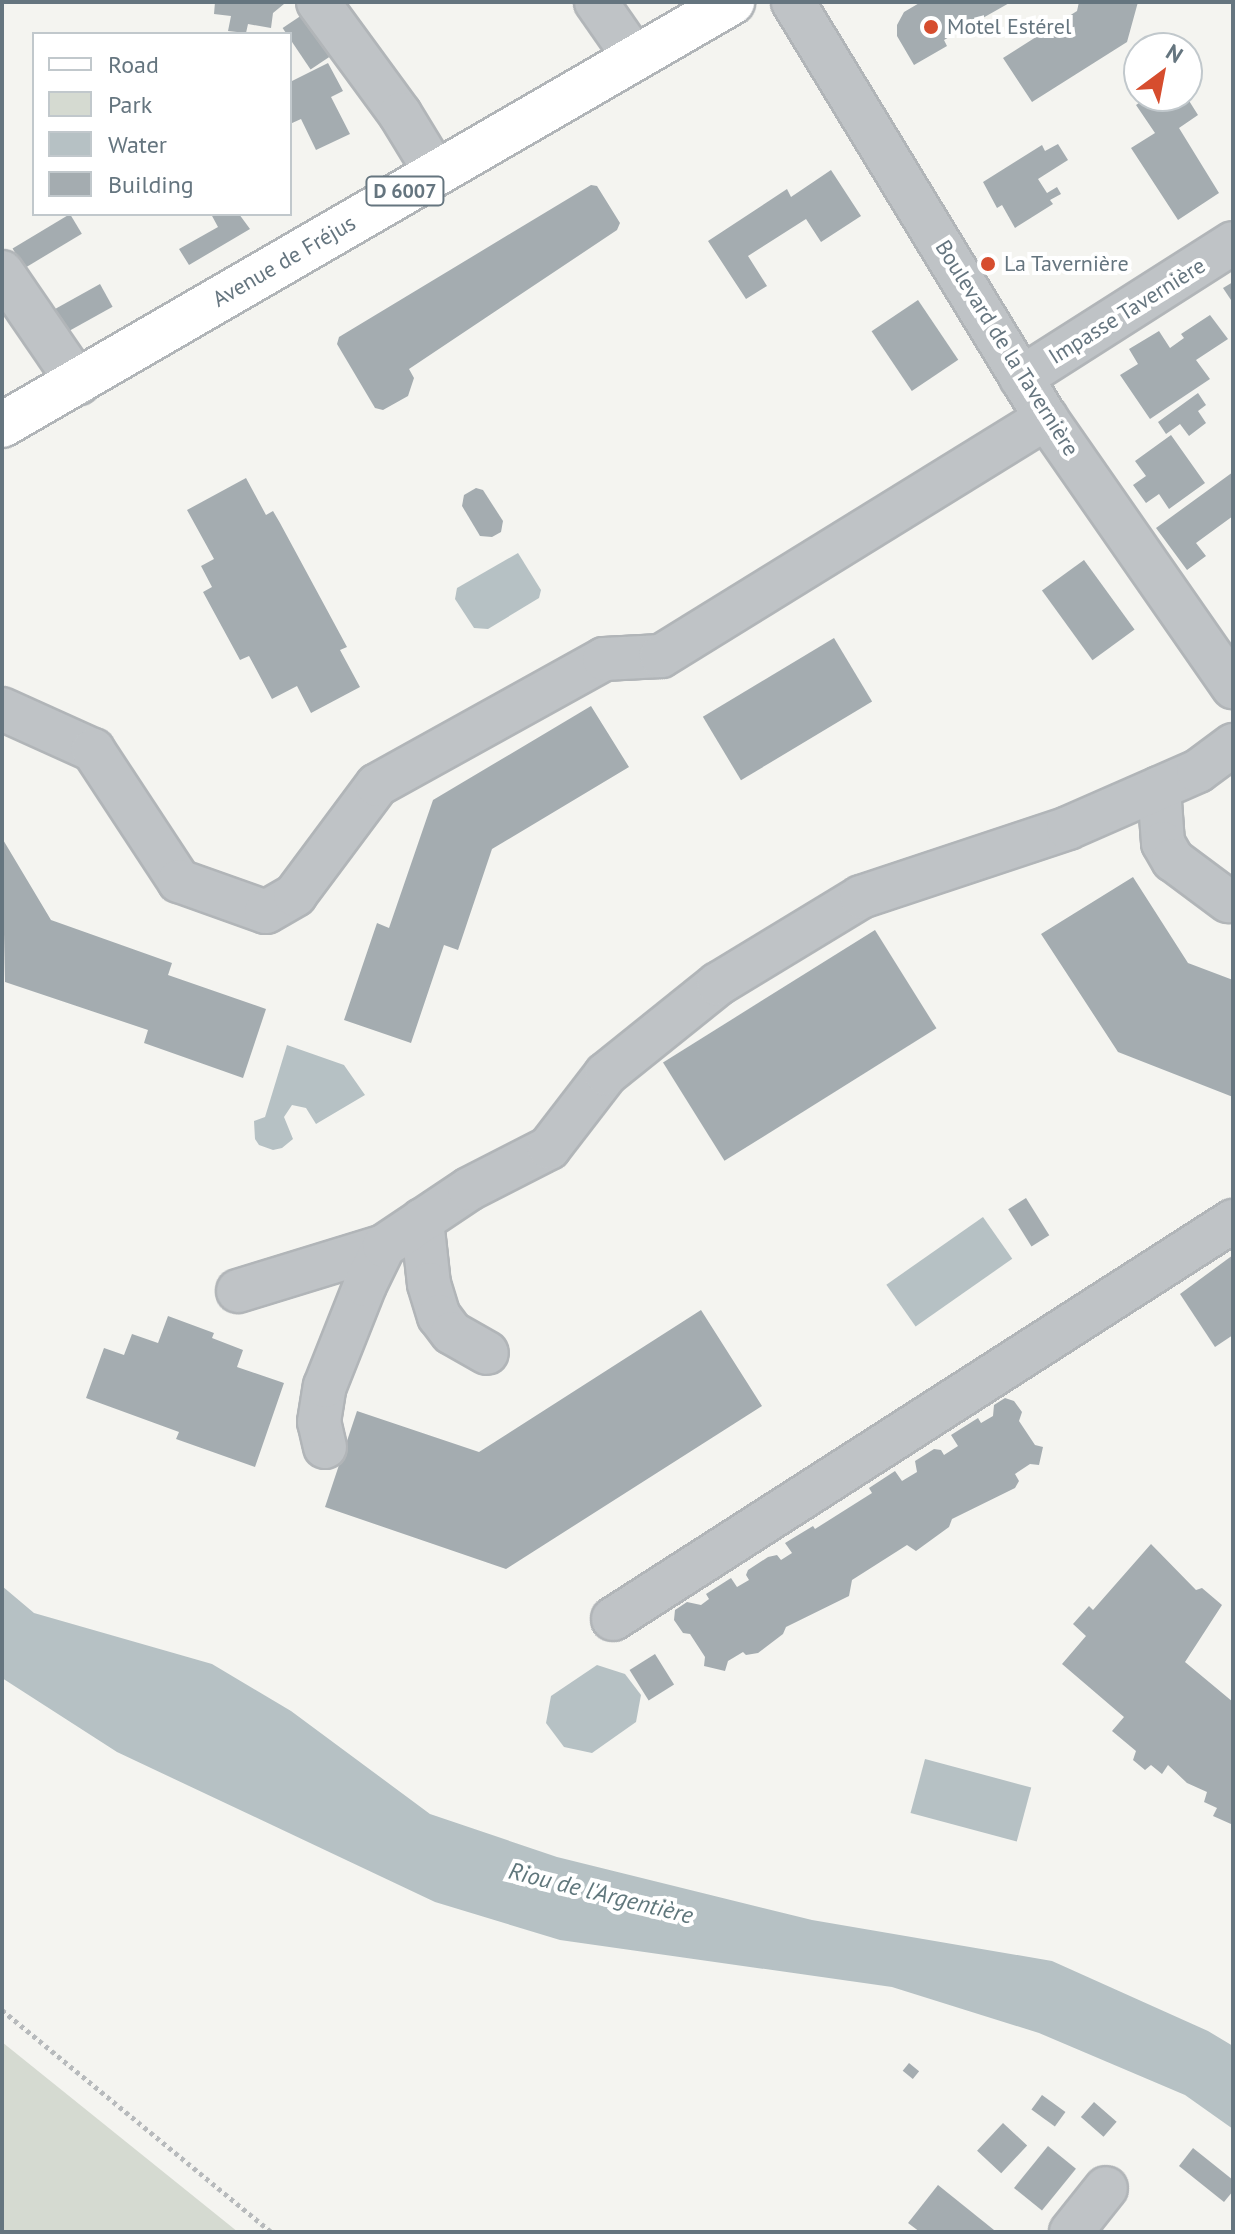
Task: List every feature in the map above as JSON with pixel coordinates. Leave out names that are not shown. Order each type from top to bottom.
[{"type":"main road","name":"Avenue de Fréjus","points":[[2,425],[732,2]]},
{"type":"street","points":[[318,2],[400,114],[436,173]]},
{"type":"street","points":[[596,2],[635,58]]},
{"type":"street","name":"Boulevard de la Tavernière","points":[[793,2],[978,300],[1046,418],[1233,687]]},
{"type":"street","name":"Impasse Tavernière","points":[[1021,378],[1233,243]]},
{"type":"street","points":[[2,272],[78,383]]},
{"type":"street","points":[[2,709],[93,750],[179,881],[266,912],[295,895],[377,785],[604,659],[661,656],[1046,418]]},
{"type":"street","points":[[238,1291],[384,1246],[469,1189],[549,1148],[606,1074],[718,984],[861,897],[1068,828],[1198,771],[1233,745]]},
{"type":"street","points":[[1159,788],[1163,843],[1173,860],[1228,901]]},
{"type":"street","points":[[422,1220],[429,1284],[439,1316],[452,1333],[487,1353]]},
{"type":"street","points":[[613,1619],[1233,1221]]},
{"type":"street","points":[[325,1447],[319,1422],[325,1386],[384,1246]]},
{"type":"street","points":[[1071,2232],[1106,2188]]},
{"type":"path","points":[[2,2010],[271,2232]]},
{"type":"green space","points":[[2,2042],[238,2232],[2,2232]]},
{"type":"water","points":[[518,553],[541,590],[539,598],[488,629],[474,628],[455,599],[457,588]]},
{"type":"water","points":[[287,1045],[344,1065],[365,1095],[316,1124],[306,1108],[292,1105],[284,1117],[293,1139],[282,1148],[273,1150],[259,1145],[255,1139],[254,1121],[265,1117]]},
{"type":"water","points":[[983,1217],[1012,1259],[916,1326],[886,1285]]},
{"type":"water","name":"Riou de l'Argentière","points":[[2,1586],[34,1613],[212,1664],[291,1711],[430,1814],[557,1857],[812,1920],[1052,1961],[1208,2031],[1233,2046],[1233,2129],[1185,2095],[1039,2033],[892,1987],[560,1940],[435,1902],[117,1752],[2,1678]]},
{"type":"water","points":[[597,1665],[625,1674],[641,1695],[636,1722],[592,1753],[564,1747],[546,1723],[551,1696]]},
{"type":"water","points":[[925,1759],[1031,1787],[1017,1842],[911,1813]]},
{"type":"building","points":[[215,2],[284,4],[273,13],[271,28],[248,24],[246,32],[228,31],[231,16],[214,14]]},
{"type":"building","points":[[921,2],[1011,2],[944,40],[947,46],[914,65],[897,36],[897,25],[904,12]]},
{"type":"building","points":[[1079,2],[1138,2],[1130,32],[1123,32],[1123,45],[1032,102],[1003,58],[1077,11]]},
{"type":"building","points":[[305,13],[333,54],[311,70],[292,42],[292,32],[285,32],[283,28]]},
{"type":"building","points":[[328,63],[343,91],[331,97],[350,134],[316,150],[301,119],[292,123],[292,81]]},
{"type":"building","points":[[1141,112],[1196,112],[1198,115],[1179,128],[1219,193],[1178,220],[1131,148],[1155,133]]},
{"type":"building","points":[[1058,144],[1068,160],[1038,179],[1047,193],[1057,187],[1061,194],[1050,200],[1053,204],[1015,228],[1002,205],[997,208],[983,182],[1042,145],[1045,151]]},
{"type":"building","points":[[831,170],[861,216],[821,242],[806,219],[748,256],[767,286],[746,299],[708,241],[787,189],[791,197]]},
{"type":"building","points":[[591,185],[597,186],[620,223],[617,230],[409,369],[414,378],[408,396],[383,410],[375,408],[337,344],[339,337]]},
{"type":"building","points":[[71,216],[82,234],[24,268],[13,249]]},
{"type":"building","points":[[212,216],[240,216],[250,229],[189,265],[179,249],[218,227]]},
{"type":"building","points":[[1233,282],[1233,303],[1223,288]]},
{"type":"building","points":[[100,284],[113,307],[64,334],[51,311]]},
{"type":"building","points":[[918,300],[958,360],[912,391],[872,331]]},
{"type":"building","points":[[1210,315],[1228,339],[1196,360],[1210,379],[1150,419],[1120,375],[1138,364],[1129,349],[1159,331],[1170,348],[1184,338],[1181,334]]},
{"type":"building","points":[[1198,393],[1206,405],[1198,411],[1206,423],[1189,436],[1180,424],[1166,434],[1158,422]]},
{"type":"building","points":[[1171,435],[1205,483],[1169,509],[1159,494],[1146,503],[1133,485],[1146,476],[1135,461]]},
{"type":"building","points":[[1233,472],[1233,516],[1196,543],[1206,556],[1187,570],[1156,528]]},
{"type":"building","points":[[246,478],[266,515],[273,511],[280,523],[347,647],[340,650],[360,687],[311,713],[297,686],[272,699],[249,656],[240,660],[203,592],[212,587],[201,566],[214,559],[187,510]]},
{"type":"building","points":[[476,488],[483,490],[503,521],[501,532],[492,537],[480,536],[462,506],[464,495]]},
{"type":"building","points":[[1084,560],[1135,630],[1092,660],[1042,591]]},
{"type":"building","points":[[834,638],[872,701],[741,780],[703,717]]},
{"type":"building","points":[[591,706],[629,767],[492,849],[458,950],[444,945],[411,1043],[344,1020],[377,923],[389,928],[433,800]]},
{"type":"building","points":[[2,838],[51,920],[172,963],[168,975],[266,1009],[243,1078],[144,1043],[148,1030],[5,982]]},
{"type":"building","points":[[1133,877],[1188,963],[1233,980],[1233,1097],[1118,1052],[1041,934]]},
{"type":"building","points":[[875,930],[936,1028],[724,1161],[663,1062]]},
{"type":"building","points":[[1026,1198],[1049,1235],[1032,1246],[1008,1209]]},
{"type":"building","points":[[1233,1255],[1233,1335],[1215,1347],[1180,1294]]},
{"type":"building","points":[[701,1310],[762,1406],[506,1569],[325,1507],[357,1411],[479,1452]]},
{"type":"building","points":[[168,1316],[214,1333],[212,1338],[243,1350],[237,1367],[284,1383],[255,1467],[176,1439],[179,1432],[86,1398],[104,1348],[124,1355],[132,1334],[158,1343]]},
{"type":"building","points":[[1005,1398],[1014,1401],[1022,1412],[1019,1421],[1035,1445],[1043,1447],[1039,1465],[1030,1464],[1015,1474],[1019,1481],[1015,1488],[952,1519],[949,1527],[916,1551],[907,1545],[852,1580],[849,1596],[786,1627],[783,1634],[758,1653],[746,1655],[743,1652],[728,1661],[725,1671],[704,1666],[705,1657],[690,1634],[683,1633],[674,1620],[675,1610],[687,1602],[701,1605],[709,1599],[706,1594],[731,1578],[737,1587],[749,1580],[746,1575],[748,1570],[768,1557],[777,1555],[781,1560],[792,1553],[785,1543],[813,1526],[815,1529],[872,1493],[869,1488],[895,1471],[902,1481],[917,1472],[915,1461],[934,1449],[941,1450],[944,1455],[958,1446],[951,1435],[978,1418],[981,1423],[993,1416],[994,1405]]},
{"type":"building","points":[[1151,1544],[1196,1590],[1202,1588],[1222,1605],[1185,1662],[1233,1702],[1231,1824],[1213,1816],[1217,1808],[1204,1802],[1207,1792],[1187,1783],[1168,1765],[1162,1774],[1151,1765],[1145,1770],[1133,1760],[1136,1751],[1112,1731],[1124,1717],[1062,1664],[1086,1636],[1073,1624],[1089,1606],[1093,1610]]},
{"type":"building","points":[[655,1654],[674,1685],[649,1700],[630,1670]]},
{"type":"building","points":[[909,2063],[919,2071],[913,2079],[903,2071]]},
{"type":"building","points":[[1042,2095],[1065,2112],[1055,2127],[1031,2110]]},
{"type":"building","points":[[1094,2102],[1117,2122],[1104,2137],[1081,2117]]},
{"type":"building","points":[[1003,2123],[1027,2146],[1001,2173],[977,2151]]},
{"type":"building","points":[[1048,2146],[1076,2169],[1042,2211],[1014,2188]]},
{"type":"building","points":[[1193,2148],[1233,2180],[1233,2191],[1224,2202],[1179,2166]]},
{"type":"building","points":[[938,2185],[993,2232],[920,2232],[908,2223]]},
{"type":"place","name":"Motel Estérel","points":[[931,27]]},
{"type":"place","name":"La Tavernière","points":[[988,264]]}]
